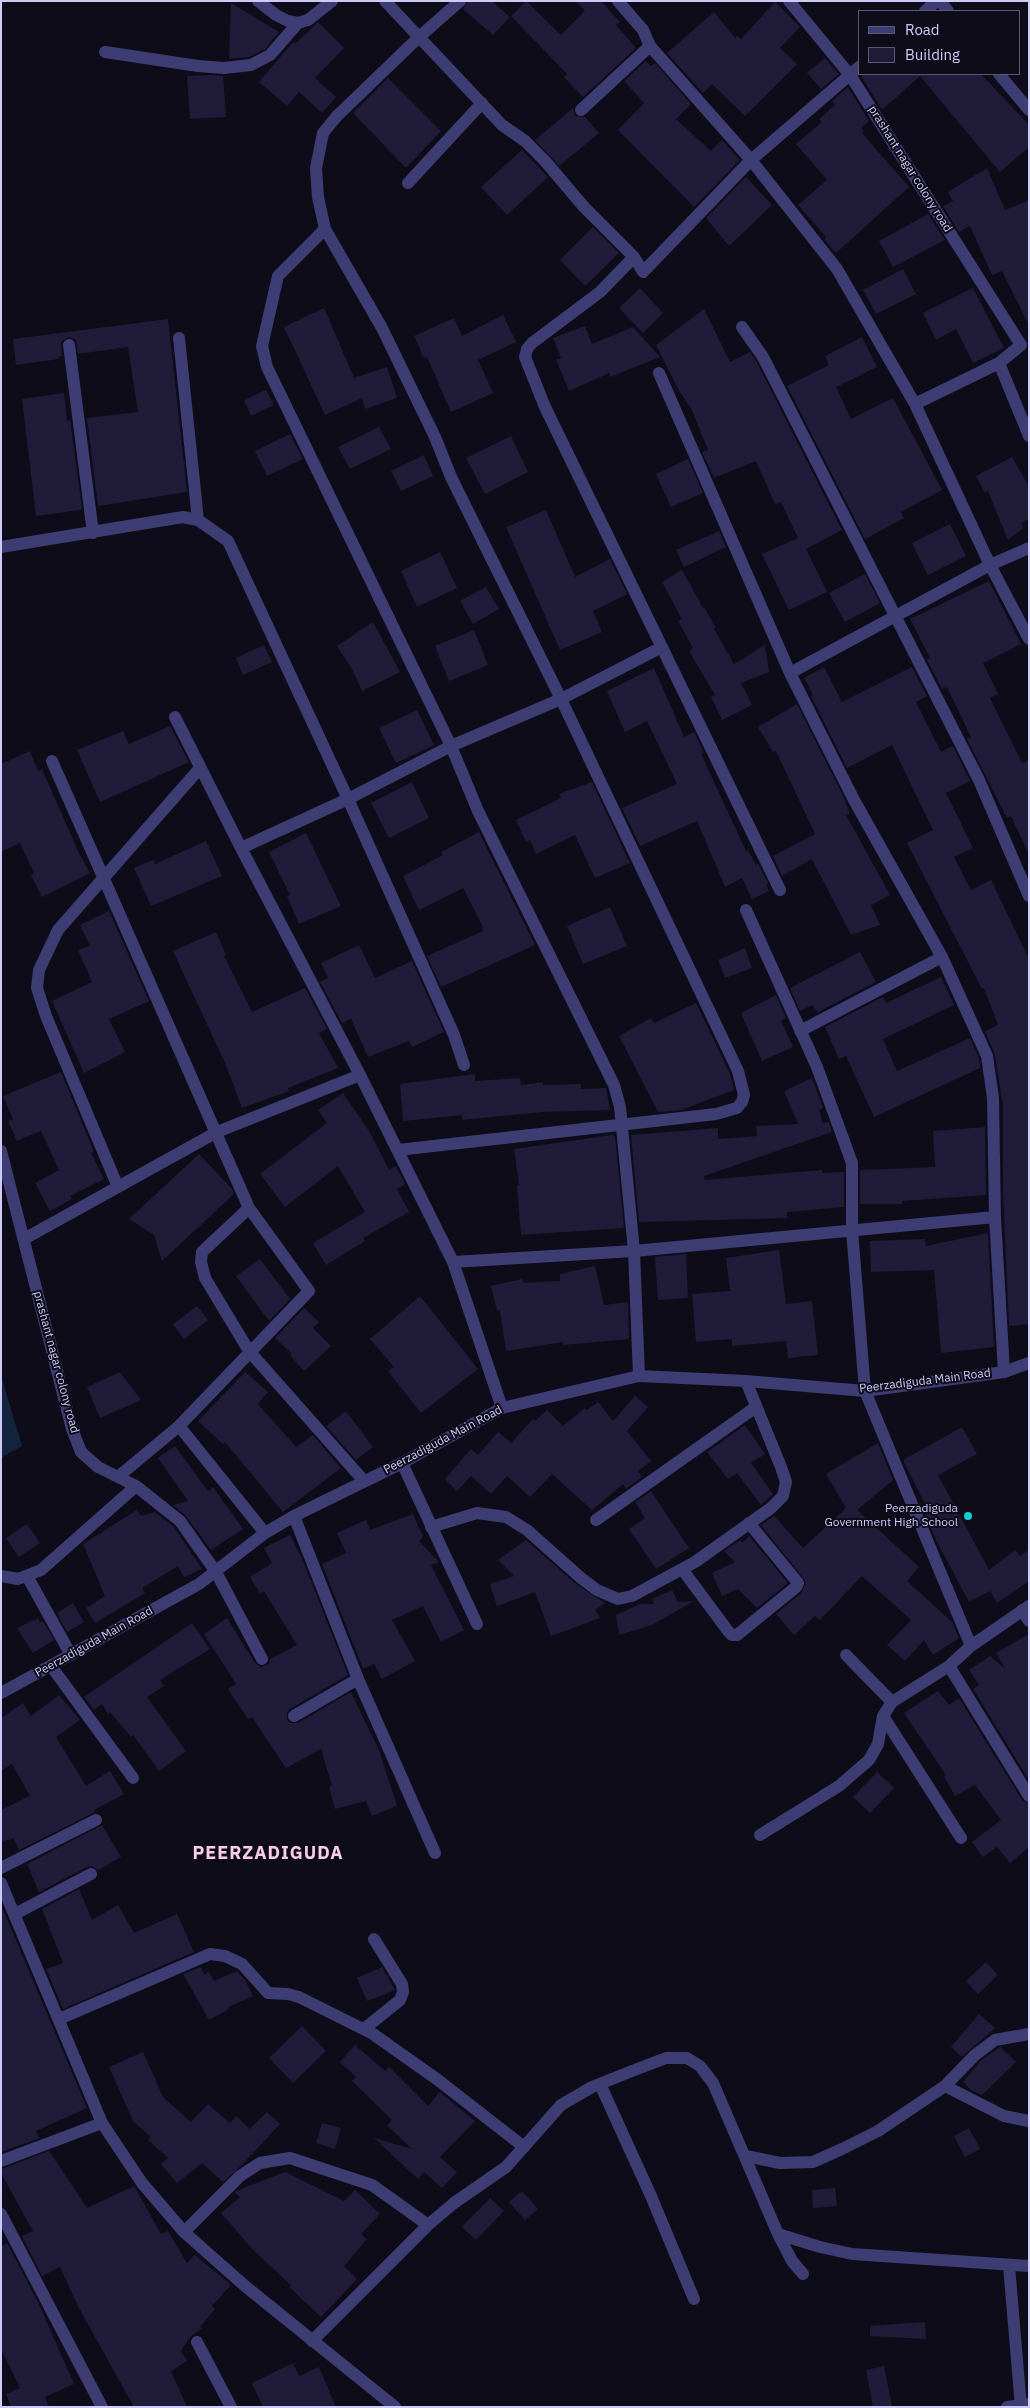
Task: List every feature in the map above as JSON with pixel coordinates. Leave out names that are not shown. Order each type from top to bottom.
[{"type":"street","points":[[258,1],[276,15],[288,21],[298,23],[308,20],[332,1]]},
{"type":"street","points":[[385,1],[502,125],[525,141],[545,161],[584,207],[634,257],[643,272],[751,160],[854,71]]},
{"type":"street","points":[[398,1150],[716,1114],[736,1108],[742,1102],[743,1089],[738,1071],[560,699],[451,477],[435,437],[382,328],[325,229],[318,197],[316,168],[323,133],[337,116],[418,38],[460,1]]},
{"type":"street","points":[[618,1],[643,30],[650,46],[751,160],[837,269],[915,404],[990,565],[1029,639]]},
{"type":"street","name":"prashant nagar colony road","points":[[789,1],[854,71],[1021,345],[999,364]]},
{"type":"street","points":[[926,10],[938,1],[947,10]]},
{"type":"street","points":[[105,52],[198,66],[224,68],[251,66],[270,55],[298,23]]},
{"type":"street","points":[[581,110],[650,46]]},
{"type":"street","points":[[1000,75],[1029,110]]},
{"type":"street","points":[[408,183],[482,103]]},
{"type":"street","points":[[325,229],[278,276],[262,346],[267,367],[452,746],[478,811],[614,1085],[620,1107],[620,1125],[634,1251],[639,1376]]},
{"type":"street","points":[[634,257],[600,292],[532,343],[527,349],[525,358],[545,407],[780,890]]},
{"type":"street","points":[[742,327],[763,357],[1024,865],[1029,896]]},
{"type":"street","points":[[179,338],[198,520]]},
{"type":"street","points":[[69,345],[93,533]]},
{"type":"street","points":[[915,404],[999,364],[1029,436]]},
{"type":"street","points":[[659,373],[790,673],[854,800],[942,957],[989,1063],[1004,1372]]},
{"type":"street","points":[[1,548],[184,517],[198,520],[228,541],[348,799],[454,1035],[464,1065]]},
{"type":"street","points":[[790,673],[897,617],[990,565],[1029,548]]},
{"type":"street","points":[[241,848],[348,799],[452,746],[560,699],[662,647]]},
{"type":"street","points":[[175,717],[241,848],[360,1075],[453,1262],[502,1408]]},
{"type":"street","points":[[52,761],[249,1208],[309,1291],[249,1351],[179,1426],[118,1476]]},
{"type":"street","points":[[118,1187],[46,1016],[37,988],[40,970],[58,930],[200,768]]},
{"type":"street","points":[[746,910],[816,1067],[852,1163],[852,1230],[865,1391],[971,1646]]},
{"type":"street","points":[[800,1030],[942,957]]},
{"type":"street","points":[[24,1239],[217,1132],[360,1075]]},
{"type":"street","name":"prashant nagar colony road","points":[[1,1152],[72,1429],[81,1452],[98,1467],[136,1486],[180,1521],[216,1572],[262,1659]]},
{"type":"street","points":[[249,1208],[202,1252],[201,1262],[205,1278],[249,1351],[364,1481]]},
{"type":"street","points":[[453,1262],[634,1251],[995,1216]]},
{"type":"street","name":"Peerzadiguda Main Road","points":[[1,1693],[216,1572],[264,1533],[294,1516],[402,1463],[502,1408],[639,1376],[746,1381],[865,1391],[1004,1372],[1029,1364]]},
{"type":"street","points":[[431,1527],[477,1513],[506,1517],[527,1530],[597,1590],[618,1599],[632,1596],[682,1569],[750,1523],[783,1496],[786,1482],[746,1381]]},
{"type":"street","points":[[596,1520],[756,1407]]},
{"type":"street","points":[[179,1426],[264,1533]]},
{"type":"street","points":[[402,1463],[477,1624]]},
{"type":"street","points":[[1,1576],[18,1578],[41,1570],[136,1486]]},
{"type":"street","points":[[294,1516],[358,1679],[435,1854]]},
{"type":"street","points":[[682,1569],[728,1631],[732,1635],[737,1635],[796,1587],[798,1583],[750,1523]]},
{"type":"street","points":[[26,1576],[71,1655]]},
{"type":"street","points":[[760,1835],[840,1786],[869,1760],[878,1744],[883,1716],[892,1702],[949,1666],[971,1646],[1025,1608],[1029,1622]]},
{"type":"street","points":[[846,1655],[892,1702]]},
{"type":"street","points":[[51,1666],[133,1778]]},
{"type":"street","points":[[949,1666],[1029,1796]]},
{"type":"street","points":[[294,1716],[358,1679]]},
{"type":"street","points":[[883,1716],[961,1838]]},
{"type":"street","points":[[1,1868],[96,1820]]},
{"type":"street","points":[[15,1914],[91,1874]]},
{"type":"street","points":[[1,1883],[102,2123],[142,2183],[184,2232],[245,2286],[395,2407]]},
{"type":"street","points":[[364,2029],[400,2000],[403,1992],[402,1984],[374,1939]]},
{"type":"street","points":[[59,2019],[210,1954],[225,1956],[242,1964],[268,1993],[299,1997],[364,2029],[438,2080],[524,2147]]},
{"type":"street","points":[[746,2156],[780,2163],[813,2162],[878,2131],[945,2086],[974,2055],[995,2040],[1029,2034]]},
{"type":"street","points":[[312,2341],[428,2225],[454,2203],[506,2167],[561,2105],[600,2084],[666,2058],[687,2058],[700,2066],[713,2083],[778,2234],[792,2261],[803,2274]]},
{"type":"street","points":[[600,2084],[652,2196],[694,2299]]},
{"type":"street","points":[[945,2086],[1004,2116],[1029,2122]]},
{"type":"street","points":[[1,2161],[102,2123]]},
{"type":"street","points":[[184,2232],[240,2176],[260,2163],[290,2158],[372,2186],[428,2225]]},
{"type":"street","points":[[1,2214],[102,2407]]},
{"type":"street","points":[[778,2234],[820,2248],[852,2254],[1029,2266]]},
{"type":"street","points":[[1007,2407],[1024,2405],[1009,2266]]},
{"type":"street","points":[[197,2342],[231,2407]]},
{"type":"water","points":[[1,1376],[22,1446],[1,1458]]},
{"type":"building","points":[[468,1],[492,1],[510,17],[493,35],[463,9]]},
{"type":"building","points":[[526,1],[561,35],[585,11],[576,1],[601,1],[620,22],[616,25],[636,48],[583,97],[564,77],[567,74],[511,16]]},
{"type":"building","points":[[775,2],[800,27],[780,48],[797,64],[745,116],[712,84],[703,93],[667,53],[714,12],[735,38],[737,36],[741,39]]},
{"type":"building","points":[[231,3],[279,32],[265,49],[249,57],[229,59]]},
{"type":"building","points":[[318,22],[344,48],[315,78],[336,97],[322,113],[299,92],[287,106],[259,82],[293,42],[295,44]]},
{"type":"building","points":[[825,58],[839,74],[821,89],[807,73]]},
{"type":"building","points":[[646,61],[651,66],[655,63],[691,104],[676,119],[711,151],[722,140],[740,160],[694,207],[618,130],[644,103],[624,81]]},
{"type":"building","points":[[982,75],[1029,125],[1029,147],[1000,172],[920,76],[882,110],[861,76]]},
{"type":"building","points":[[187,76],[223,76],[226,117],[190,119]]},
{"type":"building","points":[[388,78],[441,131],[406,168],[353,113]]},
{"type":"building","points":[[848,87],[869,121],[861,128],[864,131],[862,133],[909,187],[836,253],[824,239],[826,237],[798,205],[827,180],[796,144],[822,122],[819,119],[835,105],[832,101]]},
{"type":"building","points":[[573,108],[575,116],[585,117],[599,133],[559,166],[535,140]]},
{"type":"building","points":[[522,150],[548,177],[507,215],[481,187]]},
{"type":"building","points":[[987,168],[1005,210],[1029,200],[1029,325],[1002,271],[992,275],[970,226],[959,232],[943,206],[953,201],[948,192]]},
{"type":"building","points":[[746,177],[772,205],[729,246],[706,218]]},
{"type":"building","points":[[928,214],[945,240],[893,267],[879,241]]},
{"type":"building","points":[[593,227],[619,253],[585,286],[560,260]]},
{"type":"building","points":[[903,269],[916,294],[876,314],[863,290]]},
{"type":"building","points":[[640,288],[663,313],[643,333],[619,308]]},
{"type":"building","points":[[973,288],[1004,348],[973,363],[956,329],[936,340],[923,313]]},
{"type":"building","points":[[324,308],[354,378],[387,367],[397,398],[365,409],[362,398],[325,415],[284,327]]},
{"type":"building","points":[[704,309],[730,362],[750,352],[756,361],[842,530],[806,549],[827,592],[789,610],[762,554],[798,538],[781,502],[775,504],[756,461],[714,478],[702,452],[708,450],[692,410],[678,389],[656,345]]},
{"type":"building","points":[[503,315],[516,342],[478,360],[493,393],[451,412],[427,357],[424,358],[414,336],[454,318],[462,336]]},
{"type":"building","points":[[168,319],[187,492],[98,506],[87,418],[138,412],[128,347],[78,354],[76,340],[68,337],[61,342],[62,356],[58,357],[59,359],[16,365],[13,339]]},
{"type":"building","points":[[585,326],[592,344],[633,327],[660,357],[610,377],[609,373],[569,391],[556,360],[561,358],[553,338]]},
{"type":"building","points":[[862,337],[877,367],[836,387],[851,419],[893,398],[942,490],[901,512],[904,518],[865,539],[787,386],[829,365],[825,356]]},
{"type":"building","points":[[266,390],[274,405],[251,416],[244,400]]},
{"type":"building","points":[[64,393],[67,421],[70,420],[82,508],[80,510],[36,516],[22,399]]},
{"type":"building","points":[[379,427],[391,449],[350,469],[338,447]]},
{"type":"building","points":[[290,434],[303,459],[267,476],[255,451]]},
{"type":"building","points":[[511,436],[528,472],[485,494],[466,458]]},
{"type":"building","points":[[424,455],[433,476],[401,491],[391,471]]},
{"type":"building","points":[[1012,457],[1029,487],[1029,519],[1021,523],[1023,528],[1008,540],[988,491],[985,493],[976,476]]},
{"type":"building","points":[[688,459],[703,493],[671,507],[656,474]]},
{"type":"building","points":[[546,510],[575,577],[610,559],[627,594],[593,611],[602,632],[560,650],[506,527]]},
{"type":"building","points":[[950,524],[966,556],[928,575],[912,543]]},
{"type":"building","points":[[719,531],[726,547],[684,567],[676,550]]},
{"type":"building","points":[[440,552],[457,588],[417,607],[401,571]]},
{"type":"building","points":[[682,570],[716,628],[714,629],[734,664],[765,645],[769,672],[741,683],[752,705],[722,720],[711,697],[715,695],[689,651],[693,648],[678,621],[682,619],[662,582]]},
{"type":"building","points":[[865,574],[880,603],[845,622],[829,593]]},
{"type":"building","points":[[989,581],[1021,644],[983,663],[998,694],[990,698],[1022,763],[1029,760],[1029,854],[1011,816],[1007,818],[967,739],[971,737],[947,687],[942,689],[927,660],[930,658],[910,619]]},
{"type":"building","points":[[486,587],[499,609],[473,624],[460,601]]},
{"type":"building","points":[[373,622],[400,672],[362,691],[352,669],[337,646]]},
{"type":"building","points":[[474,630],[488,665],[449,681],[435,646]]},
{"type":"building","points":[[264,645],[272,662],[243,675],[236,658]]},
{"type":"building","points":[[824,667],[842,702],[912,667],[927,696],[916,702],[941,752],[953,746],[970,781],[946,793],[973,848],[954,857],[971,890],[991,880],[1029,959],[1029,1324],[1009,1326],[1003,1193],[1003,1107],[995,1055],[985,1031],[998,1025],[984,988],[982,989],[907,843],[933,830],[892,745],[847,768],[804,678]]},
{"type":"building","points":[[654,668],[684,737],[694,732],[704,753],[701,754],[746,851],[748,850],[756,865],[758,864],[768,883],[766,885],[769,891],[752,899],[742,878],[725,887],[697,821],[640,846],[622,808],[677,784],[647,721],[625,732],[607,691]]},
{"type":"building","points":[[797,704],[843,796],[850,814],[846,815],[890,895],[871,905],[880,925],[851,935],[812,859],[782,876],[773,856],[815,834],[776,751],[773,752],[758,727]]},
{"type":"building","points":[[417,710],[434,745],[396,763],[379,728]]},
{"type":"building","points":[[170,726],[189,762],[100,802],[77,750],[123,731],[129,744]]},
{"type":"building","points":[[30,751],[38,771],[42,769],[78,851],[90,873],[42,897],[31,875],[34,873],[20,843],[1,852],[1,764]]},
{"type":"building","points":[[412,782],[429,818],[389,838],[371,803]]},
{"type":"building","points":[[592,782],[630,863],[595,878],[575,835],[536,854],[530,840],[526,842],[516,820],[561,798],[559,794]]},
{"type":"building","points":[[479,832],[535,945],[441,987],[427,956],[483,931],[482,925],[463,888],[419,910],[403,876],[443,855],[441,852]]},
{"type":"building","points":[[306,833],[341,906],[299,924],[287,896],[290,895],[269,852]]},
{"type":"building","points":[[206,841],[222,876],[151,906],[134,868],[153,860],[155,864]]},
{"type":"building","points":[[610,907],[627,946],[583,964],[567,926]]},
{"type":"building","points":[[109,911],[149,1001],[109,1019],[125,1052],[84,1073],[52,1001],[92,982],[78,950],[90,946],[80,925]]},
{"type":"building","points":[[216,932],[226,955],[224,956],[252,1012],[305,988],[327,1029],[319,1033],[338,1068],[288,1088],[289,1091],[242,1108],[226,1065],[173,951]]},
{"type":"building","points":[[359,945],[375,978],[412,961],[444,1032],[412,1047],[409,1041],[368,1057],[351,1019],[342,1023],[320,982],[328,978],[321,963]]},
{"type":"building","points":[[745,948],[752,968],[725,978],[718,960]]},
{"type":"building","points":[[860,952],[876,982],[818,1012],[812,1005],[800,1011],[790,988]]},
{"type":"building","points":[[941,977],[954,1005],[883,1039],[897,1071],[970,1038],[979,1058],[980,1068],[874,1117],[846,1056],[839,1059],[825,1027],[883,997],[886,1003]]},
{"type":"building","points":[[776,995],[786,1018],[781,1021],[793,1047],[762,1061],[741,1013]]},
{"type":"building","points":[[696,1003],[730,1074],[734,1090],[681,1110],[658,1112],[619,1036],[651,1018],[654,1023]]},
{"type":"building","points":[[61,1072],[94,1152],[91,1153],[104,1179],[70,1196],[72,1199],[50,1211],[35,1183],[59,1170],[41,1131],[17,1141],[8,1121],[13,1119],[3,1096]]},
{"type":"building","points":[[475,1074],[475,1081],[520,1078],[521,1085],[543,1082],[543,1085],[581,1084],[581,1089],[606,1088],[610,1110],[543,1112],[462,1120],[462,1115],[403,1121],[400,1084]]},
{"type":"building","points":[[812,1078],[823,1108],[819,1110],[823,1123],[829,1122],[832,1132],[704,1176],[705,1180],[822,1170],[822,1173],[844,1172],[844,1207],[787,1212],[787,1218],[639,1222],[631,1135],[718,1128],[718,1139],[757,1136],[756,1126],[798,1124],[784,1091]]},
{"type":"building","points":[[343,1093],[369,1131],[389,1170],[396,1166],[405,1184],[397,1189],[409,1212],[363,1238],[365,1241],[326,1265],[313,1243],[365,1212],[338,1166],[285,1207],[260,1174],[327,1123],[318,1110]]},
{"type":"building","points":[[985,1127],[986,1195],[902,1201],[902,1204],[860,1204],[860,1170],[935,1167],[933,1131]]},
{"type":"building","points":[[615,1136],[624,1228],[521,1235],[517,1185],[519,1185],[514,1149]]},
{"type":"building","points":[[199,1154],[232,1189],[234,1194],[162,1261],[154,1235],[129,1219]]},
{"type":"building","points":[[988,1233],[994,1347],[941,1353],[934,1270],[871,1272],[870,1241],[925,1239],[926,1246]]},
{"type":"building","points":[[779,1250],[786,1304],[812,1301],[818,1355],[788,1358],[786,1341],[732,1346],[732,1339],[696,1342],[692,1294],[730,1291],[726,1258]]},
{"type":"building","points":[[686,1254],[688,1298],[658,1300],[655,1257]]},
{"type":"building","points":[[260,1259],[290,1299],[269,1321],[236,1276]]},
{"type":"building","points":[[595,1266],[604,1305],[628,1302],[629,1339],[563,1345],[563,1342],[506,1351],[500,1310],[497,1311],[491,1286],[522,1279],[524,1283],[560,1281],[560,1274]]},
{"type":"building","points":[[420,1296],[478,1369],[421,1413],[388,1371],[394,1367],[370,1339]]},
{"type":"building","points":[[197,1306],[208,1320],[184,1339],[173,1324]]},
{"type":"building","points":[[304,1308],[319,1322],[313,1328],[331,1346],[304,1371],[290,1355],[292,1354],[275,1338]]},
{"type":"building","points":[[120,1372],[141,1400],[100,1418],[87,1387]]},
{"type":"building","points":[[245,1372],[268,1392],[258,1404],[296,1447],[313,1435],[341,1468],[283,1512],[225,1442],[223,1444],[198,1421]]},
{"type":"building","points":[[635,1396],[648,1407],[627,1431],[651,1461],[638,1471],[642,1477],[626,1489],[623,1484],[592,1510],[552,1474],[530,1497],[507,1476],[491,1494],[471,1476],[457,1491],[445,1479],[471,1449],[478,1455],[498,1432],[511,1443],[533,1419],[535,1421],[547,1410],[563,1426],[585,1408],[587,1410],[598,1402],[613,1421]]},
{"type":"building","points":[[346,1411],[373,1447],[356,1460],[326,1426]]},
{"type":"building","points":[[745,1425],[765,1454],[751,1463],[773,1494],[761,1505],[737,1473],[728,1479],[707,1452]]},
{"type":"building","points":[[962,1427],[977,1454],[938,1475],[989,1570],[1015,1550],[1020,1556],[1029,1550],[1029,1581],[997,1603],[990,1591],[969,1602],[937,1542],[925,1515],[929,1512],[903,1460]]},
{"type":"building","points":[[878,1443],[893,1480],[857,1510],[919,1567],[907,1581],[952,1622],[959,1638],[933,1655],[924,1640],[905,1661],[887,1645],[911,1620],[862,1576],[820,1620],[815,1616],[794,1635],[776,1614],[801,1593],[806,1582],[761,1525],[774,1516],[803,1548],[846,1508],[826,1474]]},
{"type":"building","points":[[175,1446],[208,1491],[213,1487],[243,1529],[211,1550],[186,1516],[173,1505],[188,1501],[158,1458]]},
{"type":"building","points":[[651,1491],[689,1548],[656,1569],[629,1529],[645,1518],[635,1502]]},
{"type":"building","points":[[137,1510],[141,1516],[155,1512],[174,1527],[202,1569],[184,1577],[178,1566],[142,1588],[145,1593],[95,1623],[86,1608],[105,1596],[83,1544]]},
{"type":"building","points":[[413,1514],[423,1537],[419,1541],[439,1562],[431,1565],[464,1630],[441,1642],[423,1606],[392,1620],[415,1661],[382,1679],[374,1664],[363,1669],[322,1564],[346,1553],[337,1533],[366,1520],[370,1530]]},
{"type":"building","points":[[27,1524],[40,1543],[19,1557],[6,1538]]},
{"type":"building","points":[[290,1535],[303,1561],[348,1675],[290,1709],[287,1712],[287,1720],[290,1723],[298,1723],[351,1692],[379,1750],[397,1806],[372,1816],[366,1801],[335,1809],[329,1787],[332,1786],[321,1749],[286,1768],[252,1717],[248,1719],[228,1689],[236,1684],[204,1634],[227,1618],[255,1663],[261,1667],[269,1664],[270,1659],[297,1645],[264,1591],[260,1593],[250,1577],[272,1563],[264,1548]]},
{"type":"building","points":[[749,1536],[788,1583],[757,1608],[738,1589],[722,1596],[712,1573],[735,1562],[724,1551],[740,1540],[742,1543]]},
{"type":"building","points":[[526,1540],[576,1584],[605,1603],[595,1610],[600,1618],[551,1636],[535,1592],[497,1606],[490,1584],[514,1576],[498,1560]]},
{"type":"building","points":[[672,1590],[678,1602],[694,1601],[652,1625],[619,1635],[616,1615],[640,1604],[654,1604],[652,1599]]},
{"type":"building","points":[[73,1603],[84,1622],[67,1632],[57,1613]]},
{"type":"building","points":[[38,1618],[40,1622],[43,1621],[54,1640],[33,1653],[17,1628]]},
{"type":"building","points":[[192,1623],[210,1649],[160,1680],[164,1686],[147,1697],[186,1751],[159,1771],[133,1735],[131,1737],[110,1712],[108,1714],[102,1704],[94,1710],[84,1697]]},
{"type":"building","points":[[1029,1634],[1029,1780],[973,1689],[979,1685],[969,1670],[990,1656],[1005,1669],[996,1653]]},
{"type":"building","points":[[938,1691],[949,1705],[959,1698],[1022,1800],[1029,1804],[1029,1847],[1010,1863],[997,1847],[983,1857],[972,1842],[1001,1820],[975,1785],[955,1796],[944,1776],[946,1775],[904,1713]]},
{"type":"building","points":[[59,1695],[80,1720],[56,1737],[86,1786],[110,1771],[124,1794],[94,1810],[95,1812],[19,1850],[14,1838],[1,1842],[1,1810],[30,1796],[12,1764],[1,1771],[1,1718],[23,1703],[31,1716]]},
{"type":"building","points":[[877,1772],[894,1788],[870,1813],[853,1797]]},
{"type":"building","points":[[102,1825],[121,1857],[98,1870],[92,1866],[87,1867],[39,1892],[27,1864]]},
{"type":"building","points":[[79,1889],[92,1920],[118,1905],[134,1933],[177,1914],[194,1952],[63,2009],[46,1969],[63,1963],[42,1909]]},
{"type":"building","points":[[1,1905],[87,2108],[36,2131],[40,2138],[1,2152]]},
{"type":"building","points":[[986,1962],[998,1975],[978,1994],[966,1981]]},
{"type":"building","points":[[201,1967],[204,1975],[209,1972],[214,1981],[237,1971],[245,1980],[253,1996],[228,2007],[229,2009],[209,2020],[183,1974]]},
{"type":"building","points":[[382,1967],[395,1990],[367,2001],[357,1978]]},
{"type":"building","points":[[979,2014],[995,2028],[962,2057],[951,2047]]},
{"type":"building","points":[[302,2026],[326,2051],[293,2083],[269,2058]]},
{"type":"building","points":[[355,2045],[385,2071],[389,2067],[428,2106],[440,2092],[475,2121],[440,2157],[457,2172],[442,2188],[424,2172],[418,2179],[374,2138],[412,2149],[387,2125],[392,2120],[352,2081],[356,2077],[340,2062]]},
{"type":"building","points":[[1000,2047],[1016,2062],[982,2095],[971,2090],[963,2082],[980,2061]]},
{"type":"building","points":[[143,2052],[163,2097],[191,2122],[208,2104],[230,2123],[236,2116],[250,2129],[267,2112],[280,2124],[242,2165],[223,2182],[202,2163],[177,2183],[161,2164],[168,2158],[148,2140],[151,2137],[133,2121],[109,2067]]},
{"type":"building","points":[[322,2123],[341,2128],[335,2149],[316,2143]]},
{"type":"building","points":[[969,2128],[980,2149],[965,2157],[954,2136]]},
{"type":"building","points":[[49,2151],[87,2208],[134,2186],[161,2234],[168,2231],[187,2263],[195,2255],[231,2285],[212,2306],[215,2309],[200,2327],[202,2328],[190,2337],[181,2351],[187,2361],[171,2371],[187,2407],[134,2407],[79,2308],[60,2267],[42,2276],[22,2236],[33,2231],[1,2173],[1,2169]]},
{"type":"building","points":[[285,2172],[344,2201],[355,2190],[380,2214],[361,2234],[367,2239],[344,2266],[357,2279],[321,2317],[289,2287],[291,2285],[255,2252],[221,2213],[240,2197],[235,2193],[236,2191]]},
{"type":"building","points":[[835,2188],[837,2206],[813,2208],[812,2190]]},
{"type":"building","points":[[522,2191],[538,2209],[525,2220],[509,2202]]},
{"type":"building","points":[[490,2198],[504,2211],[476,2240],[462,2227]]},
{"type":"building","points":[[7,2243],[38,2302],[74,2384],[45,2397],[49,2407],[11,2407],[6,2394],[20,2388],[1,2349],[1,2246]]},
{"type":"building","points":[[925,2322],[926,2339],[870,2336],[870,2326]]},
{"type":"building","points":[[293,2363],[299,2376],[319,2367],[336,2407],[263,2407],[252,2383]]},
{"type":"building","points":[[884,2366],[892,2407],[873,2407],[866,2370]]},
{"type":"place","name":"Peerzadiguda Government High School","points":[[968,1516]]},
{"type":"district","name":"PEERZADIGUDA","points":[[268,1854]]}]
